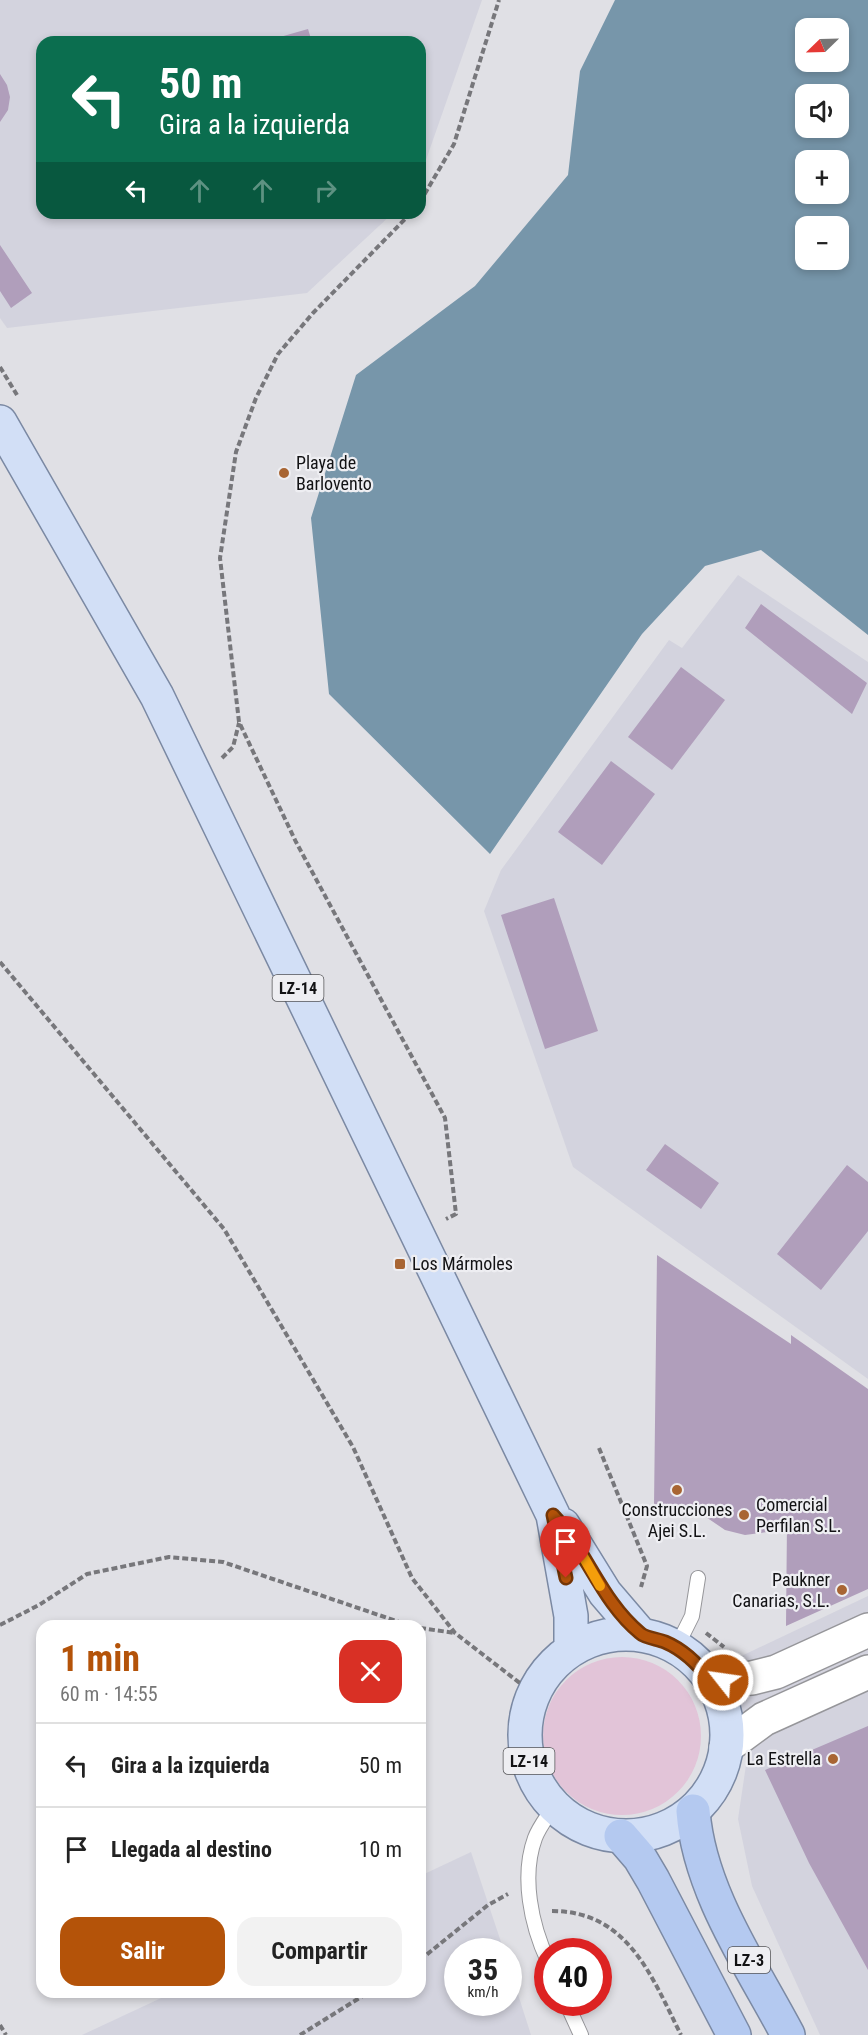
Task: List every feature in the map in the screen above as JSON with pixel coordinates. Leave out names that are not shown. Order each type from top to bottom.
[{"type":"highway","name":"LZ-3","points":[[693,1811],[695,1840],[709,1886],[788,2035]]},
{"type":"highway","name":"LZ-3","points":[[621,1836],[640,1858],[734,2035]]},
{"type":"main road","name":"LZ-14","points":[[0,422],[157,696],[553,1515],[577,1544],[604,1593],[636,1630]]},
{"type":"main road","name":"LZ-14","points":[[553,1515],[571,1616],[571,1650]]},
{"type":"main road","name":"LZ-14","points":[[636,1630],[683,1635],[692,1659],[710,1680],[724,1713],[726,1747],[716,1782],[693,1811],[659,1831],[621,1836],[585,1828],[554,1806],[532,1772],[527,1753],[528,1713],[534,1694],[546,1673],[571,1650],[612,1635],[636,1630]]},
{"type":"street","points":[[710,1680],[752,1678],[776,1672],[868,1629]]},
{"type":"street","points":[[726,1747],[764,1719],[868,1672]]},
{"type":"lane","points":[[683,1635],[698,1578]]},
{"type":"lane","points":[[541,1938],[533,1911],[528,1871],[535,1838],[554,1806]]},
{"type":"lane","points":[[572,2016],[581,2035]]},
{"type":"path","points":[[426,192],[454,144],[499,0]]},
{"type":"path","points":[[405,219],[313,313],[278,354],[256,398],[236,452],[220,558],[239,722],[296,843],[445,1118],[456,1214],[439,1221]]},
{"type":"path","points":[[215,764],[233,747],[239,722]]},
{"type":"path","points":[[0,962],[224,1229],[353,1448],[412,1578],[455,1633],[534,1694]]},
{"type":"path","points":[[599,1448],[647,1566],[636,1630]]},
{"type":"path","points":[[0,1625],[39,1605],[87,1574],[169,1557],[223,1562],[393,1620]]},
{"type":"path","points":[[426,1629],[455,1633]]},
{"type":"path","points":[[683,1635],[729,1649]]},
{"type":"path","points":[[426,1954],[488,1905],[529,1887]]},
{"type":"path","points":[[533,1911],[563,1911],[599,1920],[629,1942],[681,2035]]},
{"type":"path","points":[[300,2035],[359,1998]]},
{"type":"path","points":[[0,2025],[6,2035]]},
{"type":"shaded area","points":[[0,0],[482,0],[426,160],[426,36],[36,36],[36,219],[387,219],[307,293],[7,328],[0,318]]},
{"type":"shaded area","points":[[738,575],[868,662],[868,1379],[573,1167],[484,911],[501,870],[669,640],[682,648]]},
{"type":"shaded area","points":[[868,1596],[868,2035],[820,2035],[752,1886],[738,1819],[746,1765],[737,1658]]},
{"type":"shaded area","points":[[622,1657],[637,1658],[652,1663],[666,1670],[678,1680],[688,1692],[695,1706],[700,1721],[700,1751],[695,1766],[688,1780],[678,1792],[666,1802],[652,1809],[637,1814],[622,1815],[607,1814],[592,1809],[578,1802],[566,1792],[556,1780],[549,1766],[544,1751],[543,1736],[544,1721],[549,1706],[556,1692],[566,1680],[578,1670],[592,1663],[607,1658]]},
{"type":"shaded area","points":[[471,1852],[500,1938],[444,1938],[444,2016],[522,2016],[522,2007],[531,2035],[82,2035],[161,1998],[426,1998],[426,1873]]},
{"type":"water","points":[[615,0],[868,0],[868,635],[761,550],[705,566],[642,634],[490,854],[329,694],[311,518],[356,375],[475,286],[568,175],[580,71]]},
{"type":"building","points":[[308,29],[310,36],[284,36]]},
{"type":"building","points":[[0,74],[7,85],[10,97],[8,110],[0,122]]},
{"type":"building","points":[[0,245],[32,293],[11,308],[0,291]]},
{"type":"building","points":[[761,604],[867,683],[852,714],[745,628]]},
{"type":"building","points":[[681,667],[725,700],[672,770],[628,737]]},
{"type":"building","points":[[611,761],[655,794],[602,865],[558,832]]},
{"type":"building","points":[[554,898],[598,1031],[545,1049],[501,915]]},
{"type":"building","points":[[665,1144],[719,1183],[701,1209],[646,1170]]},
{"type":"building","points":[[847,1165],[868,1182],[868,1231],[821,1290],[777,1254]]},
{"type":"building","points":[[657,1255],[791,1344],[791,1335],[868,1389],[868,1589],[786,1626],[787,1523],[767,1532],[745,1535],[725,1530],[703,1515],[701,1507],[654,1506]]},
{"type":"building","points":[[868,1726],[868,1970],[809,1863],[765,1770]]},
{"type":"slow traffic","points":[[569,1532],[600,1586]]},
{"type":"place","name":"Playa de Barlovento","points":[[284,473]]},
{"type":"place","name":"Los Mármoles","points":[[400,1264]]},
{"type":"place","name":"Construcciones Ajei S.L.","points":[[677,1490]]},
{"type":"place","name":"Comercial Perfilan S.L.","points":[[744,1515]]},
{"type":"place","name":"Paukner Canarias, S.L.","points":[[842,1590]]},
{"type":"place","name":"La Estrella","points":[[833,1759]]},
{"type":"route","points":[[566,1578],[553,1515],[567,1529],[577,1544],[604,1593],[641,1635],[655,1638],[680,1650],[702,1669],[710,1680],[723,1680]]}]
